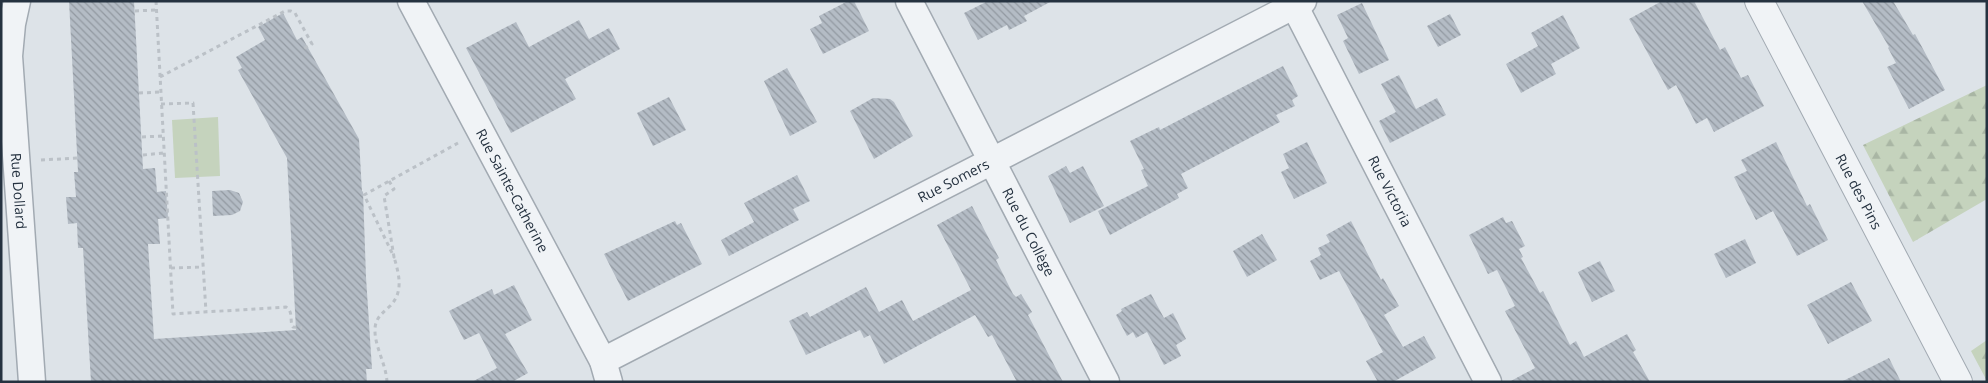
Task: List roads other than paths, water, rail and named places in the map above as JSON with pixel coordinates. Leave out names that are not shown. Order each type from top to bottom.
[{"type":"street","name":"Rue Dollard","points":[[17,1],[5,51],[16,162],[32,382]]},
{"type":"street","name":"Rue Sainte-Catherine","points":[[411,1],[606,371]]},
{"type":"street","name":"Rue du Collège","points":[[909,1],[1106,382]]},
{"type":"street","name":"Rue des Pins","points":[[1759,1],[1958,382]]},
{"type":"street","name":"Rue Somers","points":[[606,371],[993,162],[1297,3]]},
{"type":"street","name":"Rue Victoria","points":[[1297,3],[1488,382]]}]
